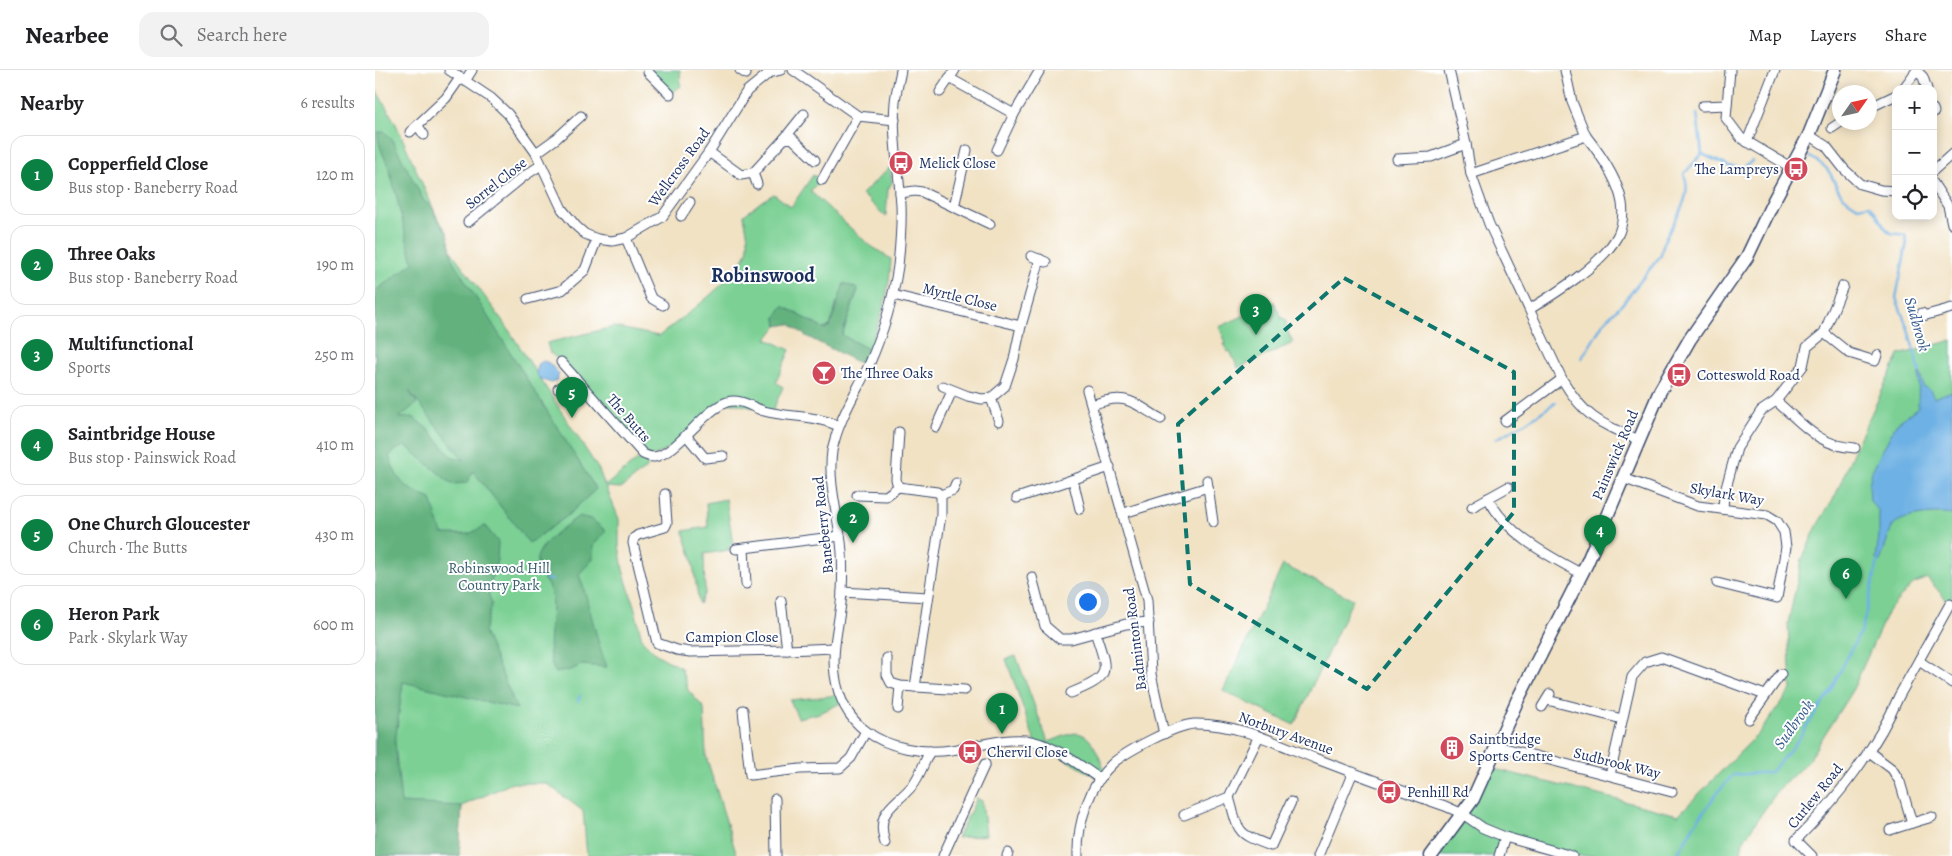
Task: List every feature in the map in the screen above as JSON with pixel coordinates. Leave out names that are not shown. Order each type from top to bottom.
[{"type":"main road","name":"Painswick Road","points":[[1431,856],[1473,799],[1541,652],[1582,574],[1669,375],[1690,339],[1747,257],[1774,200],[1809,135],[1835,70]]},
{"type":"street","points":[[449,70],[491,98],[508,114],[535,153],[562,209],[585,234],[597,239],[585,270],[562,290],[528,298]]},
{"type":"street","points":[[410,132],[472,70]]},
{"type":"street","name":"Wellcross Road","points":[[597,239],[611,241],[626,238],[662,217],[709,152],[747,91],[769,73],[781,70]]},
{"type":"street","points":[[793,70],[858,116],[895,120]]},
{"type":"street","name":"Baneberry Road","points":[[901,70],[895,102],[900,193],[900,240],[893,295],[875,352],[839,426],[832,452],[831,471],[835,508],[841,536],[843,592],[834,648],[835,675],[848,714],[866,731],[881,740],[900,746],[930,751],[1025,740],[1053,749],[1100,779]]},
{"type":"street","points":[[940,92],[955,70]]},
{"type":"street","points":[[997,150],[1014,114],[1040,70]]},
{"type":"street","points":[[1449,70],[1471,174],[1489,224],[1562,379],[1577,402],[1592,417],[1639,440]]},
{"type":"street","points":[[1529,309],[1591,266],[1616,239],[1623,218],[1622,204],[1617,186],[1586,136],[1572,102],[1565,70]]},
{"type":"street","points":[[1730,70],[1726,118],[1741,138],[1792,168]]},
{"type":"street","points":[[1747,142],[1775,70]]},
{"type":"street","points":[[1906,85],[1917,70],[1923,77],[1926,85]]},
{"type":"street","points":[[648,71],[670,94]]},
{"type":"street","points":[[949,78],[1014,114]]},
{"type":"street","points":[[1877,104],[1892,97]]},
{"type":"street","points":[[1702,106],[1727,105]]},
{"type":"street","points":[[709,152],[741,175],[753,173],[804,114]]},
{"type":"street","points":[[535,153],[557,138],[581,116]]},
{"type":"street","points":[[822,180],[858,116]]},
{"type":"street","points":[[418,126],[424,135]]},
{"type":"street","points":[[1809,135],[1829,149],[1844,169],[1860,184],[1881,190],[1892,191]]},
{"type":"street","points":[[1471,174],[1586,136]]},
{"type":"street","points":[[784,139],[792,138],[815,160]]},
{"type":"street","points":[[1397,160],[1431,157],[1466,144]]},
{"type":"street","points":[[954,207],[967,150]]},
{"type":"street","points":[[1937,167],[1952,154]]},
{"type":"street","name":"Sorrel Close","points":[[468,222],[523,177],[541,165]]},
{"type":"street","points":[[753,173],[757,184]]},
{"type":"street","points":[[1937,188],[1950,205],[1952,224]]},
{"type":"street","points":[[900,193],[922,192],[991,224]]},
{"type":"street","points":[[673,202],[685,209]]},
{"type":"street","points":[[626,238],[651,298],[663,305]]},
{"type":"street","points":[[943,386],[967,396],[982,399],[991,398],[1005,386],[1009,377],[1039,259]]},
{"type":"street","points":[[1723,509],[1724,495],[1737,448],[1761,410],[1776,401],[1803,366],[1807,347],[1824,333],[1843,286]]},
{"type":"street","name":"Myrtle Close","points":[[893,295],[1021,326]]},
{"type":"street","points":[[1922,313],[1923,316],[1952,308]]},
{"type":"street","points":[[1824,333],[1849,353],[1875,361],[1877,355]]},
{"type":"street","name":"The Butts","points":[[561,362],[643,454],[655,457],[686,435],[710,412],[728,402],[745,402],[765,411],[809,416],[839,426]]},
{"type":"street","points":[[558,389],[577,378]]},
{"type":"street","points":[[1505,421],[1562,379]]},
{"type":"street","name":"Badminton Road","points":[[1087,390],[1124,513],[1147,600],[1151,674],[1164,734]]},
{"type":"street","points":[[936,427],[952,391]]},
{"type":"street","points":[[991,398],[999,421]]},
{"type":"street","points":[[1092,404],[1121,398],[1129,400],[1161,419]]},
{"type":"street","points":[[1776,401],[1821,440],[1837,446],[1855,448]]},
{"type":"street","points":[[898,487],[896,479],[899,432]]},
{"type":"street","points":[[686,435],[705,458],[723,456]]},
{"type":"street","points":[[1017,498],[1110,467]]},
{"type":"street","name":"Skylark Way","points":[[1623,478],[1698,506],[1767,515],[1777,521],[1784,532],[1786,546],[1781,599],[1717,584]]},
{"type":"street","points":[[1073,480],[1081,509]]},
{"type":"street","points":[[941,495],[953,490],[956,483]]},
{"type":"street","points":[[1124,513],[1207,483],[1213,522]]},
{"type":"street","points":[[857,495],[886,496],[898,487],[937,492],[941,495]]},
{"type":"street","points":[[1472,507],[1508,487]]},
{"type":"street","name":"Campion Close","points":[[665,494],[667,523],[665,528],[638,535],[634,538],[633,543],[657,643],[690,652],[834,648]]},
{"type":"street","points":[[915,687],[941,514],[941,495]]},
{"type":"street","points":[[1488,498],[1501,517],[1521,536],[1546,555],[1582,574]]},
{"type":"street","points":[[746,584],[740,549],[841,536]]},
{"type":"street","points":[[1032,577],[1045,626],[1060,639],[1071,639],[1126,624],[1149,622]]},
{"type":"street","points":[[843,592],[928,597]]},
{"type":"street","points":[[781,601],[787,650]]},
{"type":"street","name":"Curlew Road","points":[[1812,856],[1796,840],[1832,803],[1868,751],[1950,604]]},
{"type":"street","points":[[1071,693],[1098,681],[1104,672],[1105,662],[1095,632]]},
{"type":"street","points":[[1610,775],[1632,676],[1645,662],[1661,657],[1765,695]]},
{"type":"street","points":[[887,658],[887,675],[891,683],[900,686],[965,690]]},
{"type":"street","points":[[1919,661],[1952,683]]},
{"type":"street","points":[[1749,719],[1781,674]]},
{"type":"street","points":[[898,709],[900,686]]},
{"type":"street","points":[[1546,700],[1622,719]]},
{"type":"street","points":[[743,710],[750,775],[800,769],[840,768],[851,758],[866,731]]},
{"type":"street","name":"Norbury Avenue","points":[[1078,856],[1081,821],[1105,771],[1123,754],[1164,734],[1192,724],[1223,726],[1259,736],[1463,814],[1478,825],[1505,837],[1572,856]]},
{"type":"street","points":[[1259,736],[1229,797],[1237,827],[1243,835],[1271,846],[1291,802]]},
{"type":"street","name":"Sudbrook Way","points":[[1497,746],[1669,791],[1668,780]]},
{"type":"street","points":[[885,843],[881,830],[888,808],[913,785],[930,751]]},
{"type":"street","points":[[1868,751],[1892,768],[1900,782],[1912,823]]},
{"type":"street","points":[[943,856],[985,764]]},
{"type":"street","points":[[1318,856],[1353,772]]},
{"type":"street","points":[[1184,815],[1229,797]]},
{"type":"street","points":[[775,799],[776,856]]},
{"type":"street","points":[[1890,830],[1932,817]]},
{"type":"street","points":[[1788,833],[1796,840]]},
{"type":"street","points":[[1499,856],[1505,837]]},
{"type":"highlighted area","points":[[1344,278],[1514,372],[1514,512],[1367,689],[1190,584],[1178,424]]},
{"type":"green space","points":[[651,70],[680,70],[681,86],[670,94]]},
{"type":"green space","name":"Robinswood Hill Country Park","points":[[375,88],[396,124],[437,217],[447,232],[451,251],[505,324],[599,470],[605,486],[636,461],[648,460],[647,468],[621,488],[606,487],[619,519],[619,545],[623,570],[642,640],[656,654],[681,668],[688,690],[704,708],[706,756],[737,856],[587,856],[583,811],[546,783],[512,783],[462,806],[459,856],[375,856]]},
{"type":"green space","points":[[378,132],[385,132],[391,138],[424,201],[433,208],[436,217],[447,232],[453,261],[596,489],[566,517],[529,543],[473,471],[467,483],[452,484],[406,446],[399,448],[389,456],[396,473],[404,484],[408,488],[431,499],[442,534],[469,534],[485,526],[498,542],[497,560],[488,592],[492,604],[484,632],[517,709],[403,682],[395,743],[401,803],[462,806],[459,856],[375,856],[375,291],[413,263],[393,183]],"holes":[[[409,391],[463,459],[451,456],[429,430],[413,417],[399,418],[417,403]]]},
{"type":"green space","points":[[890,167],[892,183],[888,189],[886,217],[862,194]]},
{"type":"green space","points":[[813,175],[822,180],[810,191],[868,244],[891,259],[884,305],[868,349],[842,336],[858,290],[837,302],[830,326],[824,329],[776,317],[777,326],[767,339],[790,350],[776,382],[783,387],[772,412],[728,402],[667,450],[650,457],[562,362],[550,353],[547,343],[613,327],[659,336],[711,294],[737,268],[745,256],[748,246],[744,215],[774,194],[791,207]]},
{"type":"green space","points":[[844,283],[858,289],[842,335],[868,349],[861,364],[806,336],[790,324],[777,326],[776,317],[783,306],[824,329],[830,326]]},
{"type":"green space","points":[[1274,302],[1282,319],[1284,318],[1287,324],[1285,325],[1293,343],[1238,368],[1230,351],[1227,352],[1224,344],[1226,343],[1219,327]]},
{"type":"green space","points":[[1952,340],[1952,606],[1927,578],[1913,584],[1888,611],[1853,689],[1808,761],[1779,789],[1762,813],[1743,842],[1740,856],[1568,856],[1505,837],[1499,856],[1431,856],[1487,767],[1678,815],[1758,734],[1791,690],[1788,623],[1802,559],[1818,524],[1836,494],[1855,448],[1899,355]]},
{"type":"green space","points":[[726,499],[733,544],[729,545],[729,550],[704,554],[705,592],[699,604],[692,558],[683,531],[708,527],[706,503]]},
{"type":"green space","points":[[579,516],[591,519],[606,531],[593,546],[593,559],[579,574],[607,667],[581,665],[571,670],[556,673],[552,665],[549,646],[551,594],[538,569],[537,559],[548,541]]},
{"type":"green space","points":[[1283,565],[1353,599],[1294,725],[1223,691]]},
{"type":"green space","points":[[1016,656],[1048,742],[1070,734],[1078,733],[1084,735],[1097,751],[1105,771],[1100,779],[1035,742],[1006,659]]},
{"type":"green space","points":[[840,693],[843,702],[820,713],[798,718],[790,700],[830,696]]},
{"type":"green space","points":[[977,798],[982,801],[986,835],[957,838]]},
{"type":"water","points":[[544,361],[549,363],[559,374],[557,380],[551,383],[540,379],[536,373],[539,363]]},
{"type":"water","points":[[1920,372],[1923,386],[1930,390],[1934,398],[1952,391],[1952,515],[1919,515],[1896,523],[1890,530],[1880,561],[1876,560],[1879,536],[1879,511],[1870,501],[1869,485],[1872,471],[1896,424],[1918,407]]},
{"type":"waterway","name":"Sudbrook","points":[[1697,114],[1702,154]]},
{"type":"waterway","name":"Sudbrook","points":[[1702,154],[1728,166],[1743,168],[1752,161]]},
{"type":"waterway","points":[[1582,358],[1604,322],[1623,303],[1661,255],[1663,245],[1686,195],[1687,185],[1684,174],[1702,154]]},
{"type":"waterway","name":"Sudbrook","points":[[1810,157],[1828,170],[1845,199],[1858,207],[1869,205],[1889,232],[1905,235],[1907,242],[1896,298],[1908,329],[1920,372]]},
{"type":"waterway","points":[[1496,439],[1530,420],[1556,402]]},
{"type":"waterway","name":"Sudbrook","points":[[1677,855],[1695,824],[1717,793],[1733,775],[1771,772],[1795,744],[1829,693],[1862,629],[1878,561]]},
{"type":"waterway","points":[[546,579],[552,580]]},
{"type":"waterway","points":[[578,701],[580,696]]},
{"type":"place","name":"Melick Close","points":[[901,163]]},
{"type":"place","name":"The Lampreys","points":[[1796,169]]},
{"type":"place","name":"Multifunctional","points":[[1256,335]]},
{"type":"place","name":"The Three Oaks","points":[[824,373]]},
{"type":"place","name":"Cotteswold Road","points":[[1679,375]]},
{"type":"place","name":"One Church Gloucester","points":[[572,418]]},
{"type":"place","name":"Three Oaks","points":[[853,543]]},
{"type":"place","name":"Saintbridge House","points":[[1600,556]]},
{"type":"place","name":"Heron Park","points":[[1846,599]]},
{"type":"place","name":"Copperfield Close","points":[[1002,734]]},
{"type":"place","name":"Saintbridge Sports Centre","points":[[1452,748]]},
{"type":"place","name":"Chervil Close","points":[[970,752]]},
{"type":"place","name":"Penhill Rd","points":[[1389,792]]},
{"type":"district","name":"Robinswood","points":[[763,275]]}]
